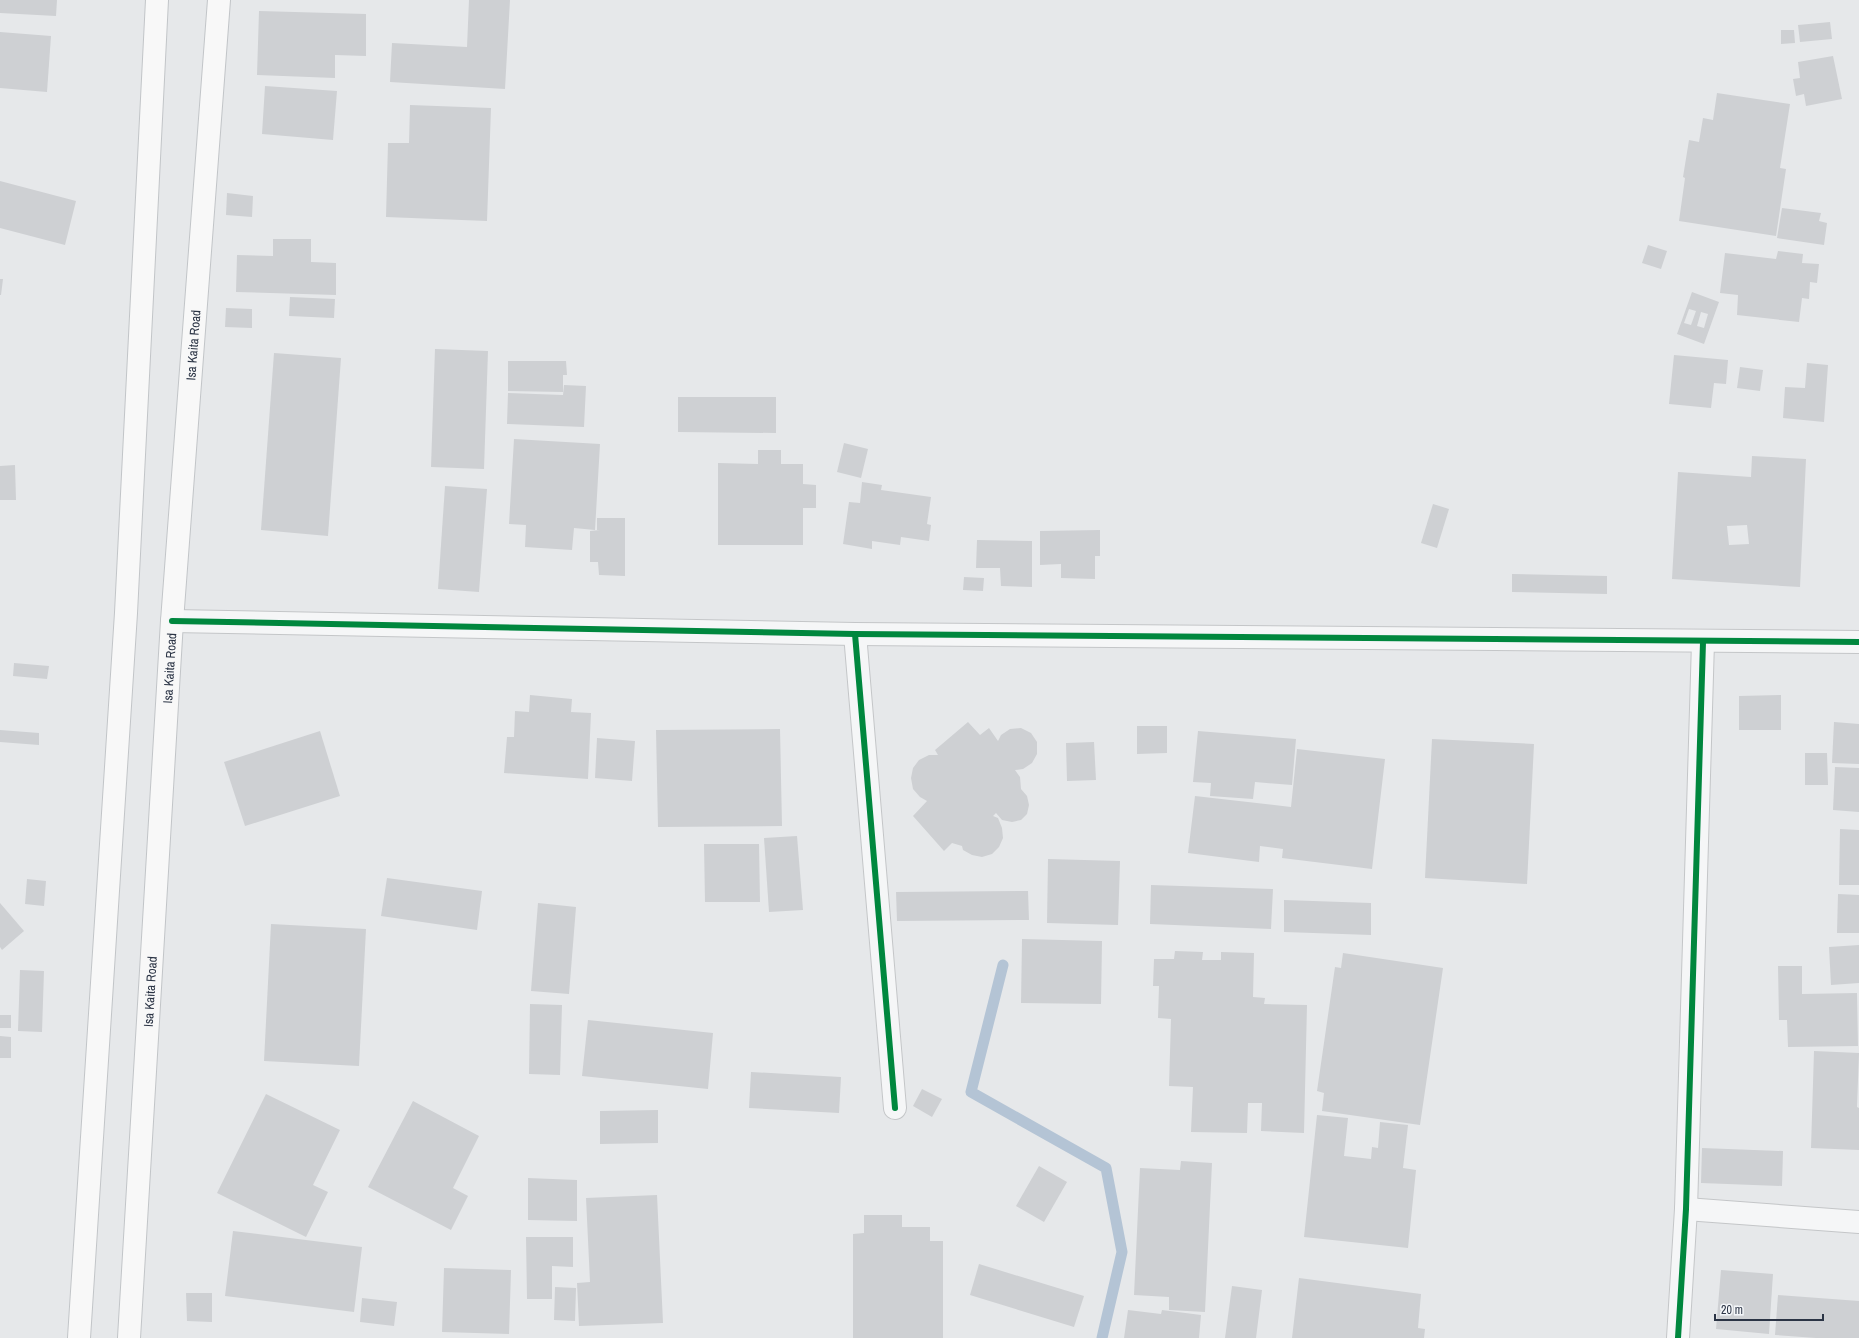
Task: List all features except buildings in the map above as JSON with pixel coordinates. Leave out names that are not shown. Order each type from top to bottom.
[{"type":"main road","points":[[79,1338],[126,613],[157,0]]},
{"type":"main road","name":"Isa Kaita Road","points":[[129,1338],[172,621],[219,0]]},
{"type":"street","points":[[172,621],[855,634],[1703,642],[1859,642]]},
{"type":"street","points":[[855,634],[895,1108]]},
{"type":"street","points":[[1678,1338],[1686,1209],[1703,642]]},
{"type":"street","points":[[1686,1209],[1859,1222]]},
{"type":"waterway","points":[[1003,965],[971,1092],[1106,1168],[1122,1252],[1102,1338]]},
{"type":"cycle path","points":[[172,621],[855,634],[1859,642]]},
{"type":"cycle path","points":[[855,634],[895,1108]]},
{"type":"cycle path","points":[[1678,1338],[1686,1209],[1703,642]]}]
